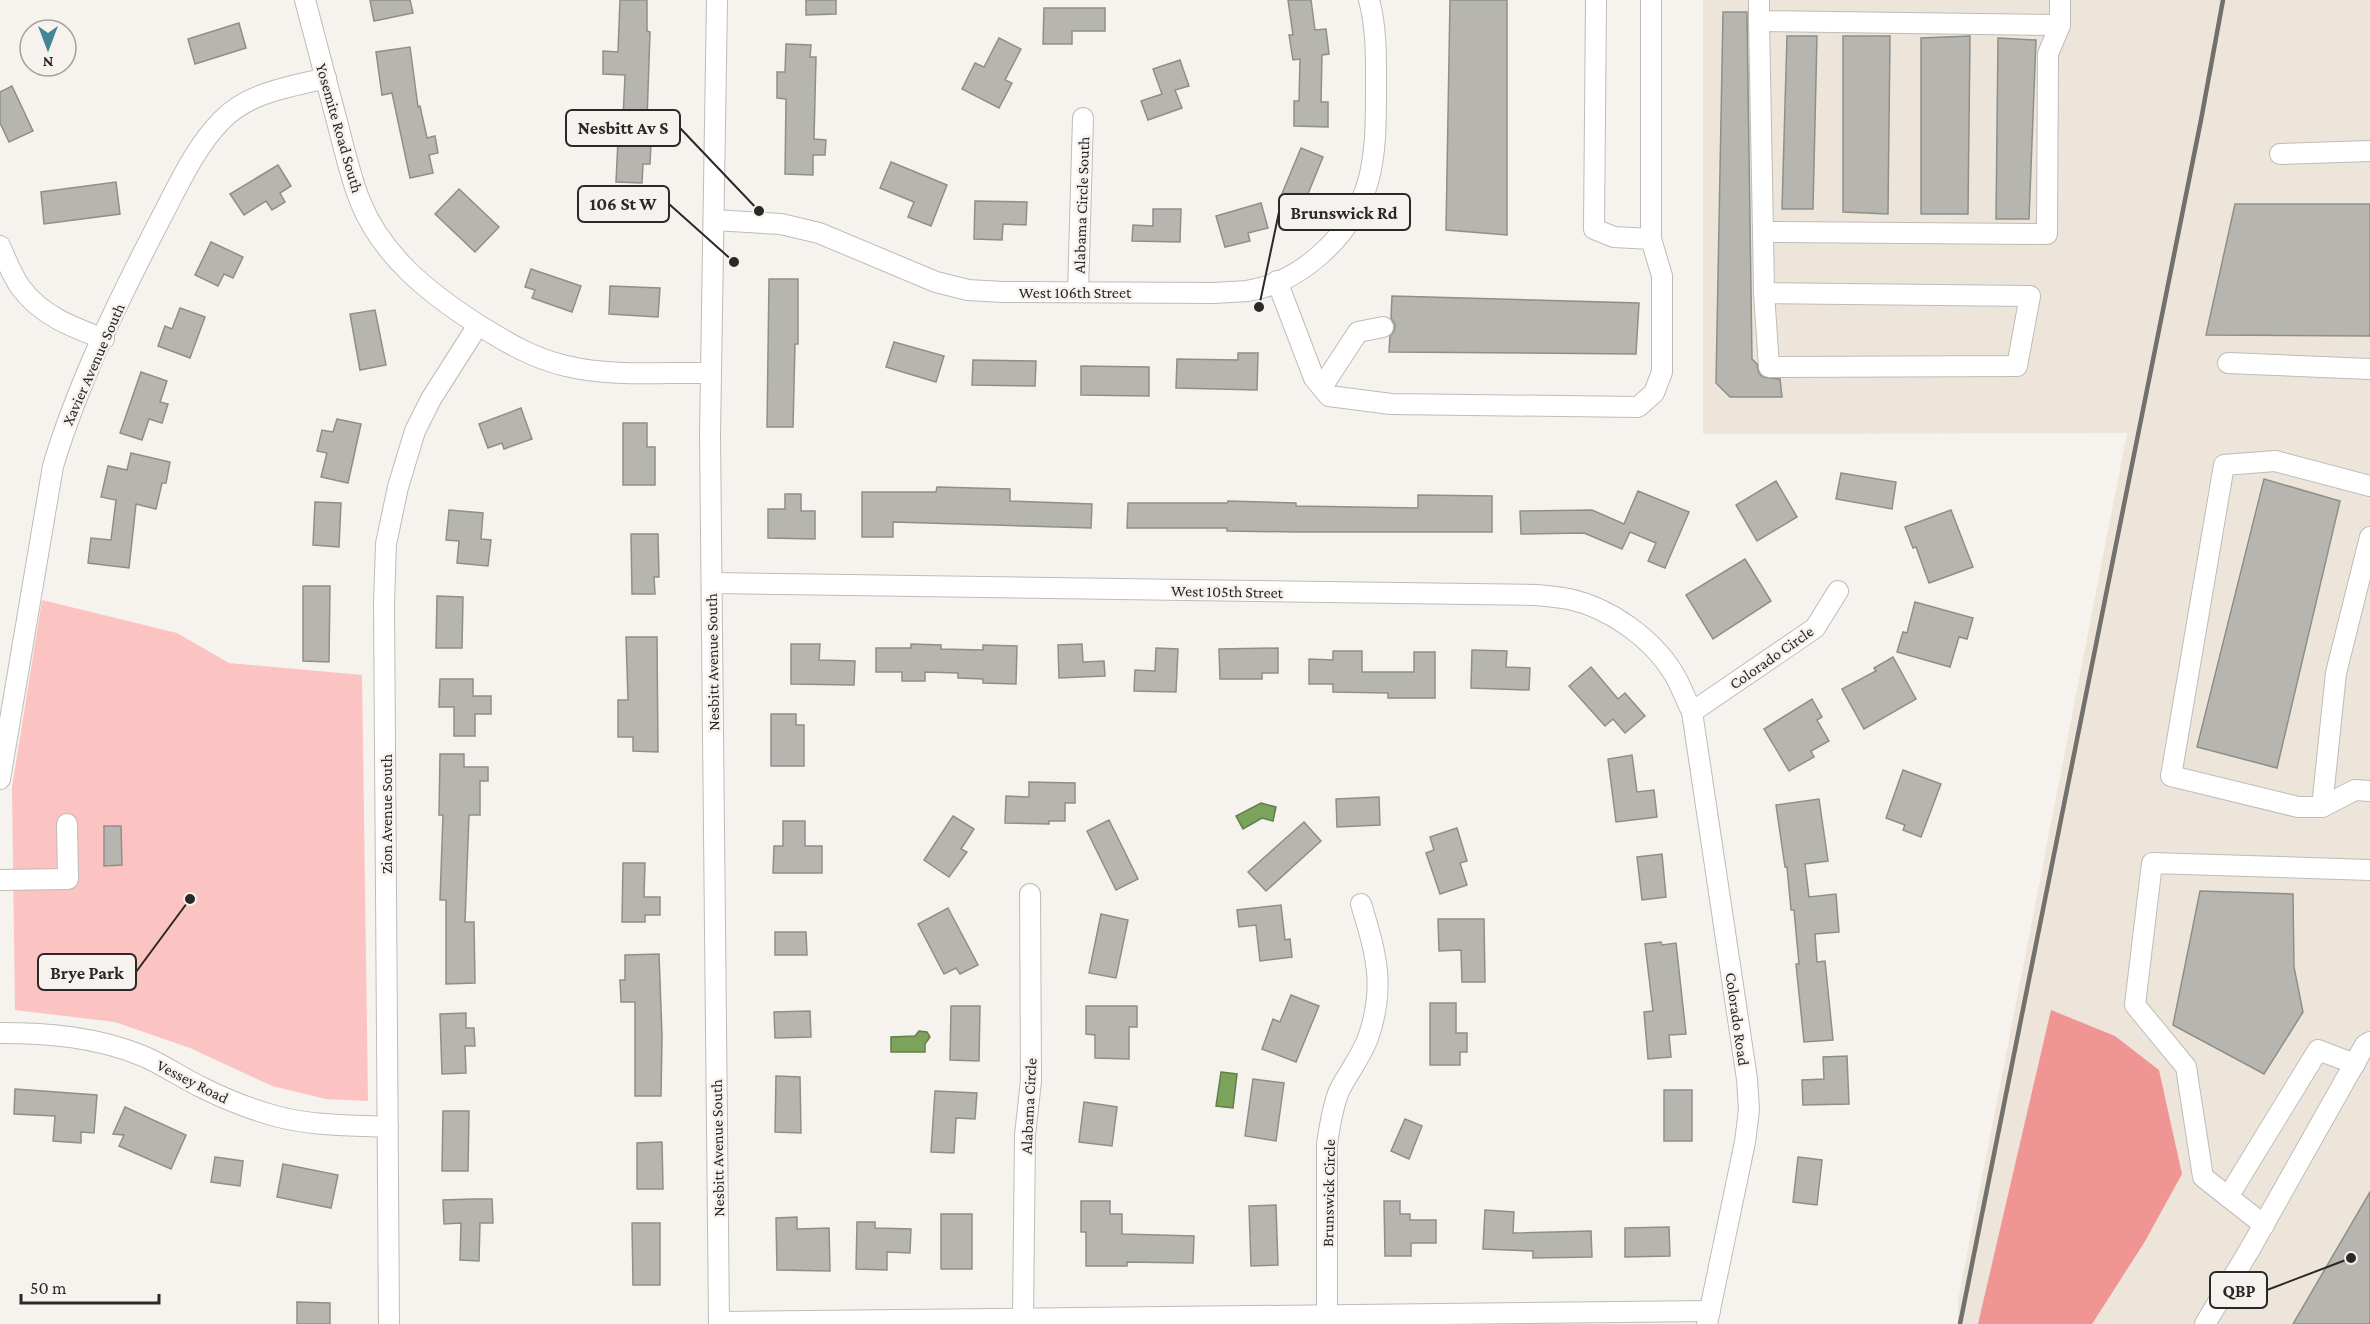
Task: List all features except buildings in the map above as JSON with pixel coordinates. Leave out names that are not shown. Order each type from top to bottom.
[{"type":"street","name":"Yosemite Road South","points":[[305,0],[361,202],[381,240],[410,273],[441,301],[508,345],[537,359],[600,372],[710,373]]},
{"type":"street","name":"Nesbitt Avenue South","points":[[717,0],[710,373],[719,1323]]},
{"type":"street","name":"West 106th Street","points":[[714,220],[780,224],[819,233],[936,282],[968,290],[1215,293],[1249,291],[1277,281],[1309,264],[1334,241],[1354,214],[1367,184],[1374,151],[1376,55],[1369,0]]},
{"type":"street","points":[[1596,0],[1594,229],[1614,237],[1651,239]]},
{"type":"street","points":[[1277,281],[1314,378],[1329,396],[1391,404],[1638,407],[1653,393],[1662,372],[1662,276],[1651,239],[1651,0]]},
{"type":"street","points":[[1759,0],[1764,293],[1769,367],[2017,366],[2030,296],[1764,293]]},
{"type":"street","points":[[1763,232],[2047,234],[2048,54],[2060,25],[2060,0]]},
{"type":"street","points":[[1759,21],[2060,25]]},
{"type":"street","name":"Xavier Avenue South","points":[[0,779],[8,674],[53,466],[73,403],[140,259],[181,182],[206,140],[222,119],[244,103],[269,92],[326,78]]},
{"type":"street","name":"Alabama Circle South","points":[[1078,292],[1083,118]]},
{"type":"street","points":[[2280,154],[2370,151]]},
{"type":"street","points":[[0,246],[20,287],[38,307],[62,322],[104,339]]},
{"type":"street","name":"Zion Avenue South","points":[[389,1324],[384,603],[386,544],[398,487],[415,430],[431,399],[478,325]]},
{"type":"street","points":[[1322,387],[1358,332],[1383,327]]},
{"type":"street","points":[[2228,363],[2370,369]]},
{"type":"street","points":[[2370,486],[2275,461],[2224,465],[2171,776],[2298,807],[2322,807],[2355,790],[2370,791]]},
{"type":"street","points":[[2322,807],[2336,673],[2370,537]]},
{"type":"street","name":"West 105th Street","points":[[712,583],[1536,595],[1570,600],[1590,606],[1628,627],[1653,648],[1673,673],[1692,712]]},
{"type":"street","name":"Colorado Circle","points":[[1692,712],[1815,628],[1838,591]]},
{"type":"street","name":"Colorado Road","points":[[1692,712],[1747,1078],[1749,1110],[1745,1142],[1709,1318]]},
{"type":"street","points":[[0,880],[68,879],[67,824]]},
{"type":"street","points":[[2264,1225],[2203,1177],[2186,1067],[2135,1005],[2152,863],[2370,870]]},
{"type":"street","name":"Alabama Circle","points":[[1023,1318],[1025,1135],[1031,1081],[1030,894]]},
{"type":"street","name":"Brunswick Circle","points":[[1327,1315],[1327,1144],[1331,1117],[1339,1091],[1367,1040],[1376,1011],[1379,979],[1374,947],[1361,904]]},
{"type":"street","name":"Vessey Road","points":[[0,1033],[63,1035],[104,1042],[144,1056],[202,1088],[281,1117],[322,1124],[388,1127]]},
{"type":"street","points":[[2205,1324],[2366,1045],[2370,1042]]},
{"type":"street","points":[[2228,1197],[2318,1050],[2355,1064]]},
{"type":"street","points":[[719,1323],[1023,1318],[1215,1320],[1327,1315],[1709,1318]]},
{"type":"shaded area","points":[[1703,0],[2370,0],[2370,1324],[1958,1324],[1958,1301],[2127,433],[1703,434]]},
{"type":"shaded area","points":[[42,600],[177,633],[229,663],[362,675],[368,1101],[326,1099],[272,1086],[190,1048],[115,1022],[15,1010],[12,787]]},
{"type":"shaded area","points":[[1261,803],[1276,807],[1273,821],[1262,818],[1243,829],[1236,816]]},
{"type":"shaded area","points":[[2051,1010],[2115,1036],[2159,1070],[2182,1174],[2144,1243],[2092,1324],[1978,1324]]},
{"type":"shaded area","points":[[919,1031],[927,1032],[930,1037],[925,1044],[925,1052],[891,1052],[891,1037],[915,1036]]},
{"type":"shaded area","points":[[1221,1072],[1237,1074],[1233,1108],[1216,1106]]},
{"type":"railway","points":[[1960,1324],[2201,120],[2223,0]]},
{"type":"place","name":"Nesbitt Av S","points":[[759,211]]},
{"type":"place","name":"106 St W","points":[[734,262]]},
{"type":"place","name":"Brunswick Rd","points":[[1259,307]]},
{"type":"place","name":"Brye Park","points":[[190,899]]},
{"type":"place","name":"QBP","points":[[2351,1258]]}]
